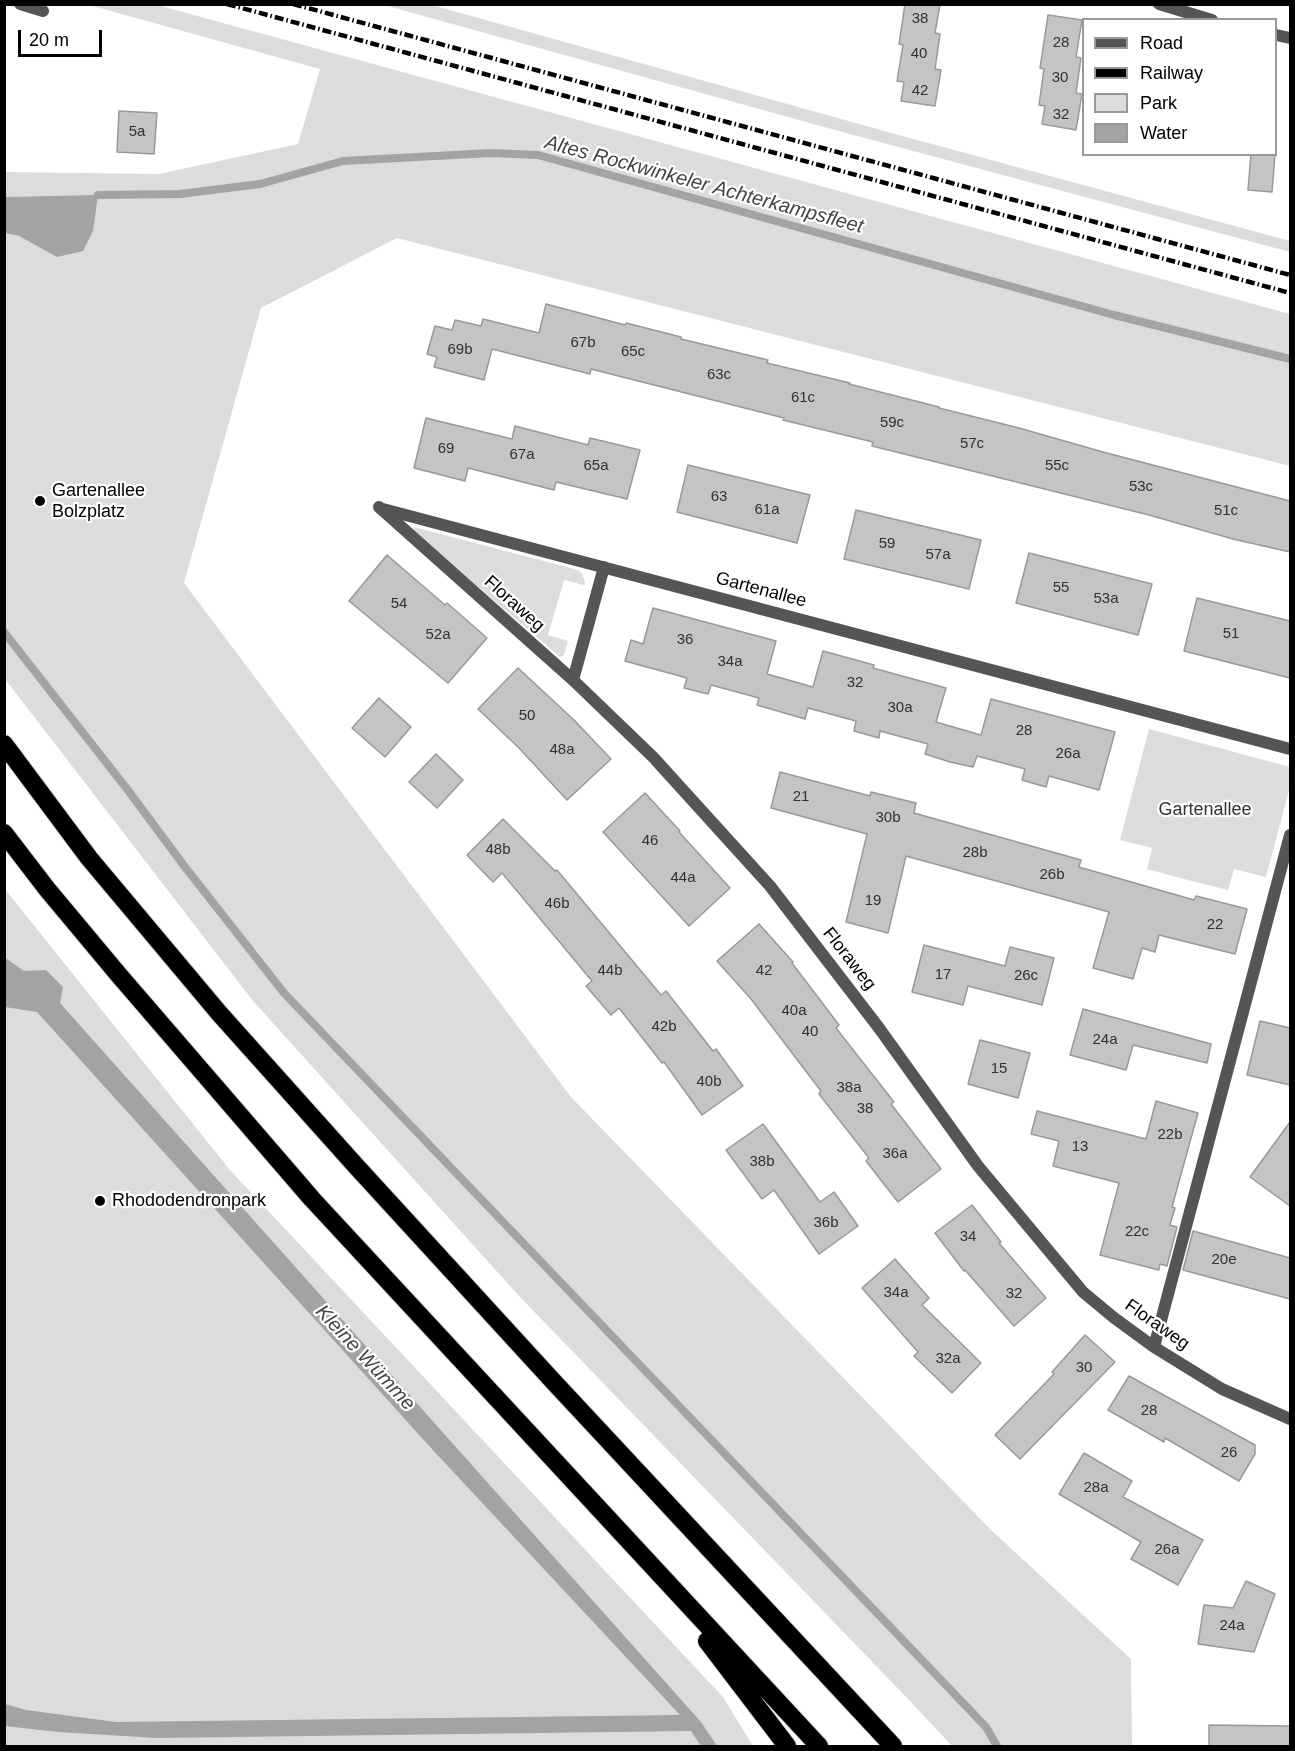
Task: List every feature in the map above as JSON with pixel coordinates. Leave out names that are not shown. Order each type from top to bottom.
[{"type":"highway","points":[[4,744],[89,858],[227,1021],[536,1363],[893,1746]]},
{"type":"highway","points":[[4,833],[118,974],[312,1199],[819,1746]]},
{"type":"highway","points":[[640,1554],[787,1746]]},
{"type":"street","points":[[20,4],[43,11]]},
{"type":"street","points":[[1159,4],[1205,18]]},
{"type":"street","name":"Gartenallee","points":[[379,507],[1290,749]]},
{"type":"street","name":"Floraweg","points":[[379,507],[573,680],[653,757],[770,886],[879,1028],[978,1166],[1083,1292],[1154,1347],[1222,1389],[1290,1419]]},
{"type":"street","points":[[573,680],[604,567]]},
{"type":"street","points":[[1154,1347],[1290,835]]},
{"type":"green space","points":[[89,5],[157,5],[1290,314],[1290,466],[397,238],[261,308],[184,583],[571,1097],[992,1531],[1131,1659],[1132,1746],[952,1746],[520,1297],[253,1001],[5,679],[5,233],[19,236],[57,256],[98,196],[5,197],[5,172],[159,174],[298,144],[320,69]]},
{"type":"green space","points":[[384,5],[432,5],[1290,241],[1290,252],[835,130]]},
{"type":"green space","points":[[414,527],[578,570],[582,574],[584,585],[564,580],[548,635],[568,641],[564,655],[560,657],[414,532]]},
{"type":"green space","name":"Gartenallee","points":[[1149,729],[1290,767],[1290,787],[1266,877],[1234,869],[1228,890],[1188,880],[1147,869],[1152,848],[1120,840]]},
{"type":"green space","name":"Rhododendronpark","points":[[4,888],[230,1170],[723,1697],[753,1746],[5,1746]]},
{"type":"water","points":[[98,195],[93,231],[83,251],[57,257],[19,236],[5,233],[5,197]]},
{"type":"water","name":"Kleine Wümme","points":[[4,957],[24,971],[46,970],[63,987],[60,1003],[701,1722],[717,1746],[701,1746],[691,1731],[157,1738],[58,1732],[5,1726],[5,1704],[26,1710],[116,1722],[680,1715],[431,1448],[37,1012],[5,1007]]},
{"type":"building","points":[[905,4],[940,4],[935,33],[940,34],[935,69],[941,70],[935,106],[901,101],[904,82],[897,81],[903,45],[899,44]]},
{"type":"building","points":[[1048,15],[1082,20],[1076,57],[1081,58],[1076,93],[1082,94],[1076,130],[1042,124],[1045,106],[1039,105],[1044,69],[1040,68]]},
{"type":"building","points":[[119,111],[157,113],[154,154],[117,152]]},
{"type":"building","points":[[1251,156],[1275,156],[1272,192],[1248,190]]},
{"type":"building","points":[[546,304],[768,360],[767,363],[850,383],[1290,501],[1290,552],[872,446],[873,442],[591,369],[590,374],[492,349],[484,380],[434,367],[437,357],[427,354],[435,326],[452,330],[455,320],[481,326],[483,319],[539,333]]},
{"type":"building","points":[[426,418],[512,439],[515,426],[588,445],[590,438],[640,450],[627,499],[556,482],[554,490],[468,468],[465,481],[414,468]]},
{"type":"building","points":[[688,465],[810,495],[797,543],[677,512]]},
{"type":"building","points":[[856,510],[981,540],[969,589],[844,559]]},
{"type":"building","points":[[1029,553],[1152,584],[1138,635],[1016,603]]},
{"type":"building","points":[[387,555],[487,638],[448,683],[349,601]]},
{"type":"building","points":[[1197,598],[1290,621],[1290,678],[1184,651]]},
{"type":"building","points":[[653,608],[776,641],[767,674],[813,687],[823,651],[874,665],[873,668],[946,688],[936,722],[981,735],[991,699],[1115,732],[1099,790],[1049,776],[1046,787],[1022,780],[1025,769],[977,756],[973,767],[950,762],[925,754],[928,744],[880,731],[879,738],[854,731],[856,721],[808,708],[805,719],[757,705],[759,698],[711,685],[708,694],[684,688],[687,678],[625,661],[631,640],[643,644]]},
{"type":"building","points":[[518,668],[574,720],[611,759],[567,800],[519,748],[478,709]]},
{"type":"building","points":[[379,698],[411,727],[385,757],[352,728]]},
{"type":"building","points":[[436,754],[463,780],[437,808],[409,782]]},
{"type":"building","points":[[780,772],[870,796],[871,792],[916,803],[914,813],[1081,860],[1079,867],[1194,900],[1196,896],[1247,909],[1235,954],[1159,935],[1155,952],[1142,948],[1133,979],[1093,968],[1109,912],[906,856],[888,933],[846,922],[867,834],[771,808]]},
{"type":"building","points":[[645,793],[730,888],[689,926],[603,832]]},
{"type":"building","points":[[503,819],[555,871],[557,870],[661,995],[666,991],[713,1051],[716,1049],[743,1086],[702,1115],[664,1062],[662,1063],[619,1008],[611,1015],[586,986],[592,981],[502,873],[493,882],[467,855]]},
{"type":"building","points":[[759,924],[793,962],[839,1025],[836,1028],[894,1102],[891,1104],[941,1169],[898,1202],[866,1161],[869,1158],[819,1094],[821,1091],[751,999],[717,961]]},
{"type":"building","points":[[924,945],[1005,966],[1010,947],[1054,958],[1042,1005],[968,986],[963,1005],[912,992]]},
{"type":"building","points":[[1083,1009],[1211,1044],[1207,1063],[1133,1045],[1126,1070],[1070,1055]]},
{"type":"building","points":[[1260,1021],[1290,1028],[1290,1085],[1247,1075]]},
{"type":"building","points":[[980,1040],[1030,1053],[1018,1098],[968,1084]]},
{"type":"building","points":[[1156,1101],[1198,1113],[1172,1207],[1175,1208],[1170,1225],[1177,1227],[1167,1266],[1160,1264],[1159,1270],[1100,1255],[1119,1183],[1053,1166],[1059,1141],[1031,1134],[1037,1111],[1146,1139]]},
{"type":"building","points":[[1290,1122],[1290,1206],[1250,1177]]},
{"type":"building","points":[[763,1124],[820,1202],[834,1192],[858,1226],[819,1254],[774,1190],[762,1199],[726,1150]]},
{"type":"building","points":[[972,1205],[1001,1242],[999,1243],[1046,1298],[1014,1326],[964,1271],[935,1233]]},
{"type":"building","points":[[1193,1231],[1290,1258],[1290,1299],[1183,1270]]},
{"type":"building","points":[[895,1259],[929,1298],[922,1305],[981,1363],[952,1393],[914,1356],[918,1352],[862,1288]]},
{"type":"building","points":[[1085,1335],[1115,1362],[1020,1459],[995,1435],[1054,1374],[1052,1372]]},
{"type":"building","points":[[1129,1376],[1255,1445],[1255,1454],[1239,1481],[1165,1438],[1164,1442],[1108,1410]]},
{"type":"building","points":[[1084,1453],[1132,1481],[1123,1497],[1203,1540],[1178,1585],[1131,1559],[1141,1542],[1059,1494]]},
{"type":"building","points":[[1246,1581],[1275,1594],[1254,1652],[1198,1644],[1204,1605],[1233,1608]]},
{"type":"building","points":[[1209,1725],[1290,1726],[1290,1746],[1209,1746]]},
{"type":"waterway","name":"Altes Rockwinkeler Achterkampsfleet","points":[[98,195],[180,194],[260,184],[343,161],[491,153],[538,155],[1114,315],[1290,359]]},
{"type":"waterway","points":[[4,632],[284,993],[986,1727],[997,1746]]},
{"type":"railway","points":[[227,4],[1290,293]]},
{"type":"railway","points":[[293,4],[1290,275]]},
{"type":"place","name":"Gartenallee Bolzplatz","points":[[40,501]]},
{"type":"place","name":"Rhododendronpark","points":[[100,1201]]}]
